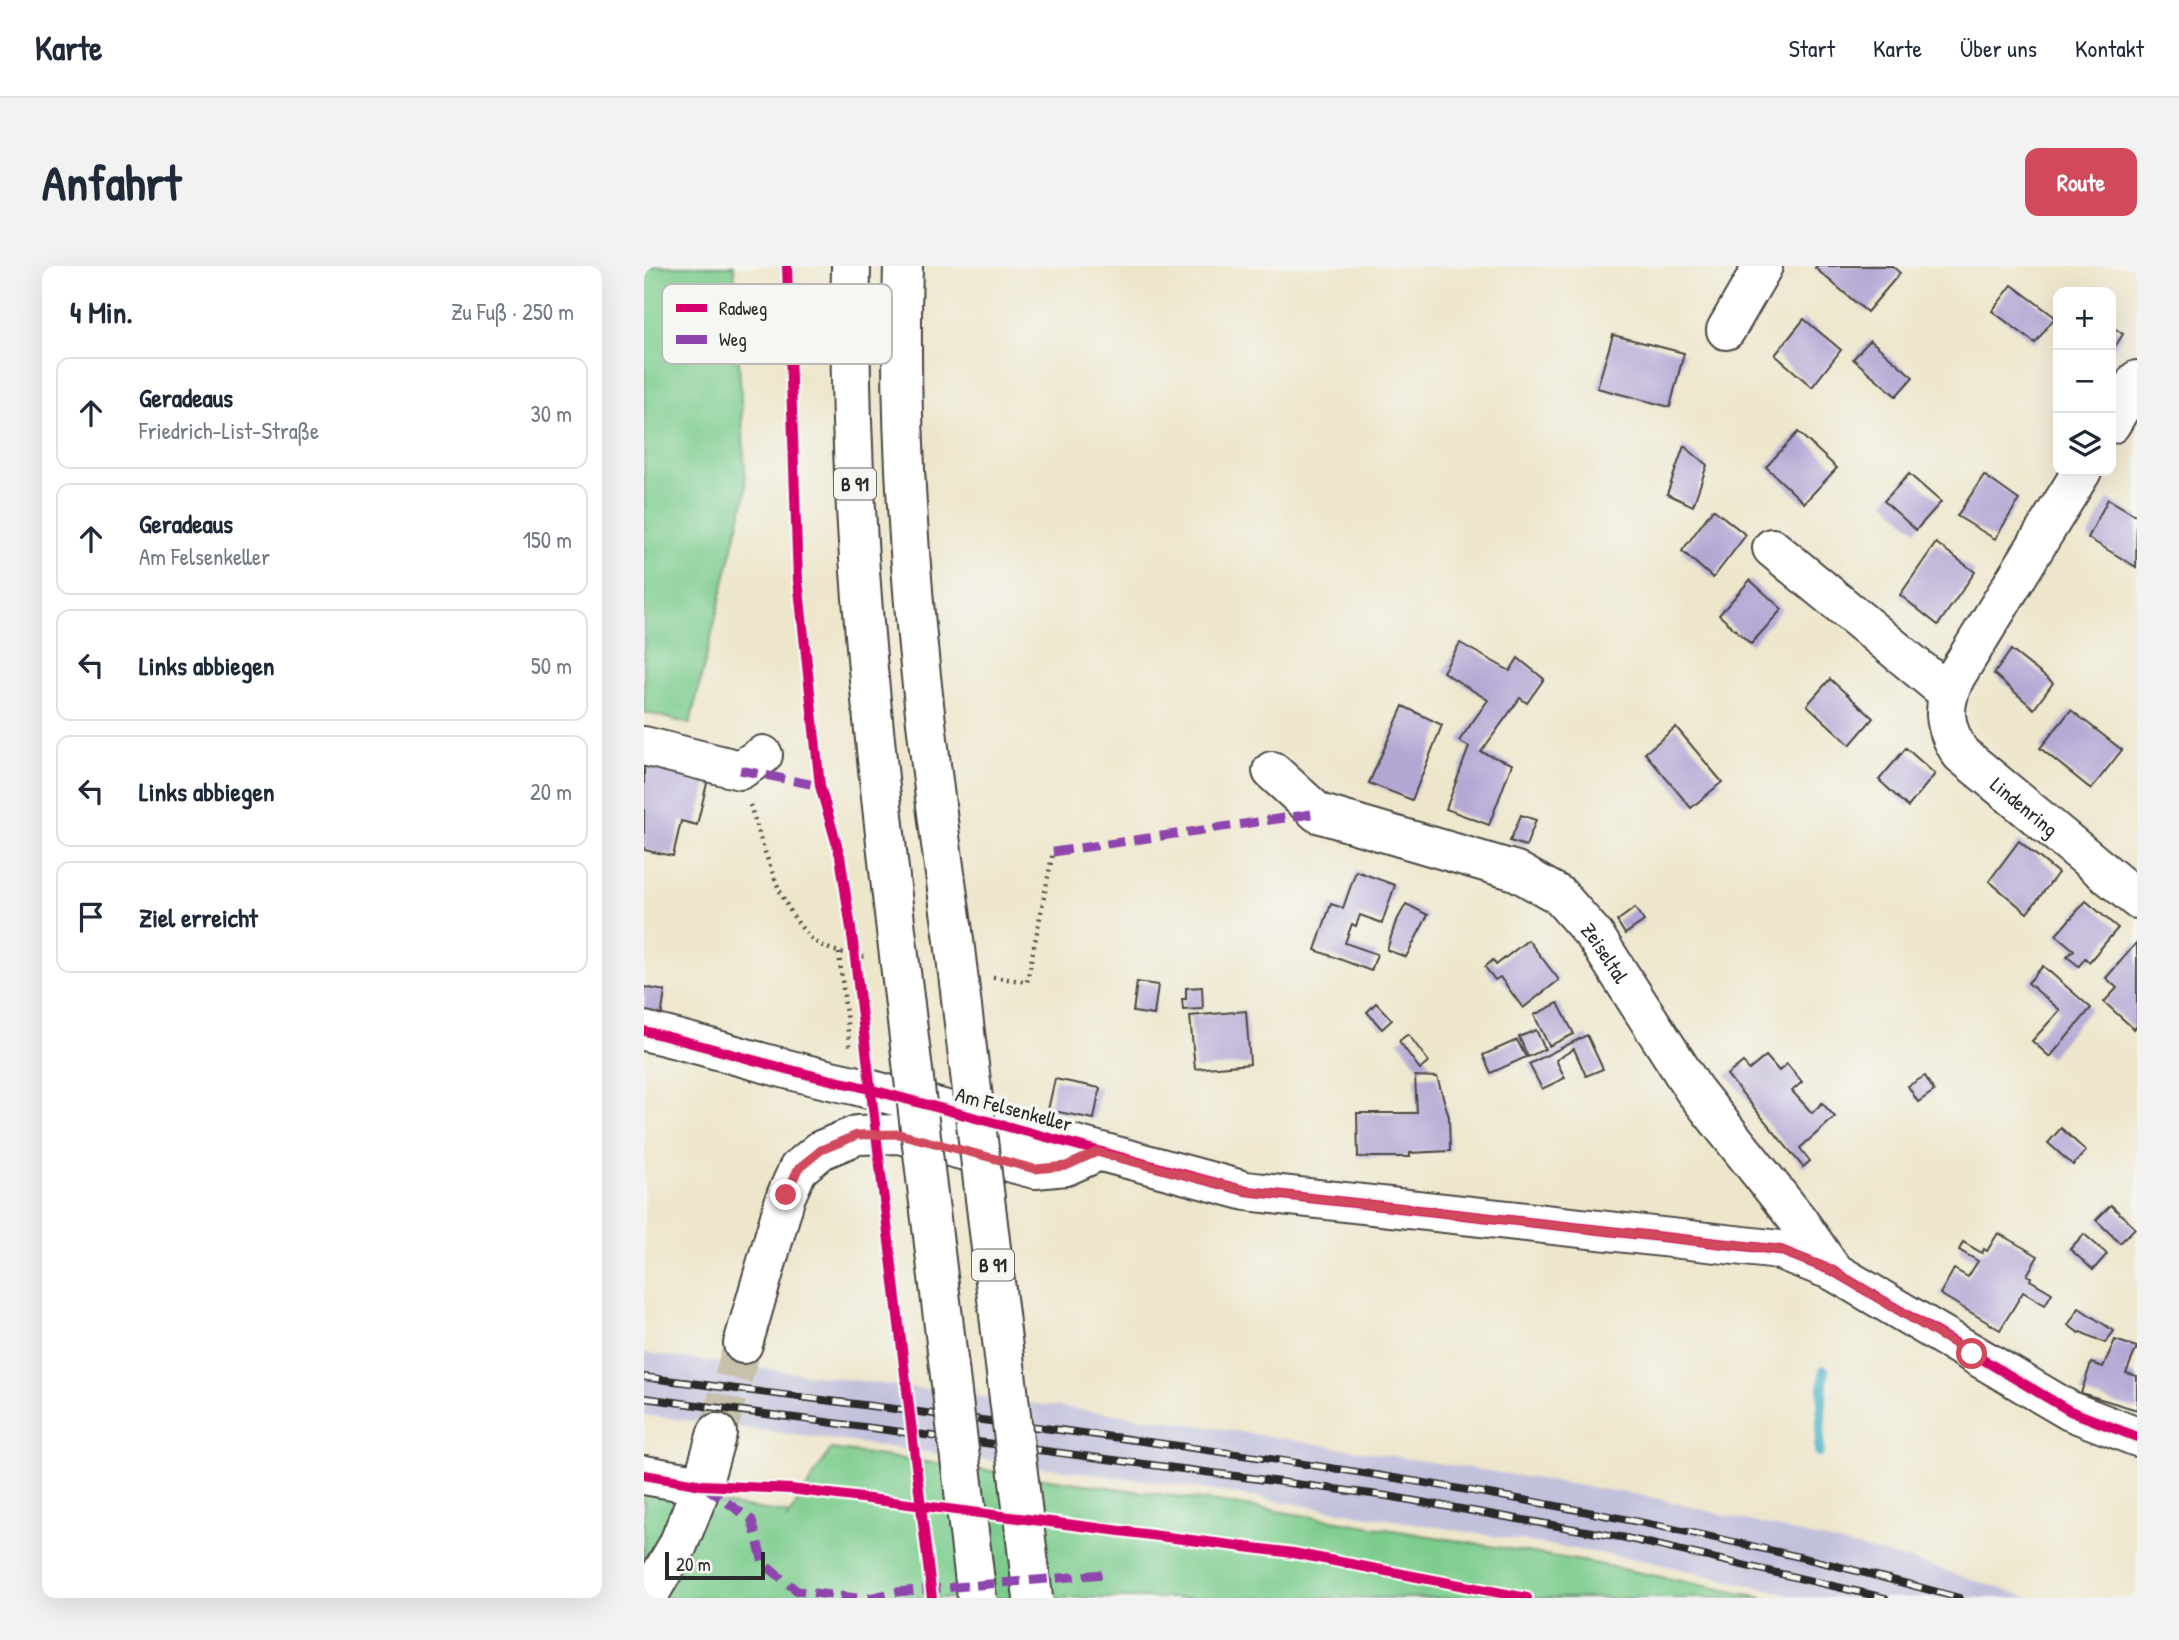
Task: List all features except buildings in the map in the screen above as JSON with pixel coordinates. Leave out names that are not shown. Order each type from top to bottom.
[{"type":"main road","name":"B 91","points":[[851,266],[851,284]]},
{"type":"main road","name":"B 91","points":[[903,266],[903,385],[911,552],[934,799],[953,932],[1033,1598]]},
{"type":"main road","points":[[1726,330],[1763,266]]},
{"type":"main road","name":"B 91","points":[[852,364],[857,539],[871,701],[897,939],[978,1598]]},
{"type":"main road","points":[[2116,416],[2137,380]]},
{"type":"main road","points":[[1772,548],[1948,693],[2079,476]]},
{"type":"main road","name":"Lindenring","points":[[1948,693],[1947,724],[1952,740],[1961,754],[2137,899]]},
{"type":"main road","points":[[644,746],[751,763]]},
{"type":"main road","name":"Zeiseltal","points":[[1272,771],[1318,813],[1516,871],[1559,895],[1595,936],[1694,1090],[1797,1219],[1833,1271]]},
{"type":"main road","name":"Am Felsenkeller","points":[[644,1031],[1246,1191],[1780,1250],[1833,1271],[2070,1411],[2137,1437]]},
{"type":"main road","points":[[743,1344],[786,1195],[798,1169],[821,1150],[857,1135],[899,1134],[1035,1169],[1066,1166],[1097,1152]]},
{"type":"main road","points":[[647,1598],[678,1545],[702,1485],[717,1433]]},
{"type":"main road","points":[[644,1475],[702,1485]]},
{"type":"path","points":[[751,763],[768,862],[787,904],[814,941]]},
{"type":"path","points":[[853,942],[856,969]]},
{"type":"path","points":[[839,953],[854,1085]]},
{"type":"shaded area","points":[[644,1353],[1184,1423],[1646,1496],[1914,1561],[2031,1598],[1802,1598],[1647,1561],[1178,1485],[644,1415]]},
{"type":"green space","points":[[644,266],[734,266],[735,284],[662,284],[662,364],[739,364],[746,493],[690,724],[644,712]]},
{"type":"green space","points":[[831,1449],[1252,1507],[1588,1562],[1764,1598],[644,1598],[644,1493],[787,1513],[787,1519]]},
{"type":"waterway","points":[[1819,1453],[1824,1370]]},
{"type":"tunnel","points":[[717,1433],[743,1344]]},
{"type":"railway","points":[[644,1377],[1141,1441],[1471,1491],[1635,1521],[1797,1556],[1959,1598]]},
{"type":"railway","points":[[644,1398],[1387,1496],[1626,1538],[1885,1598]]},
{"type":"marked path","points":[[740,770],[820,786]]},
{"type":"marked path","points":[[1053,852],[1318,813]]},
{"type":"marked path","points":[[705,1487],[752,1520],[763,1563],[797,1591],[857,1598]]},
{"type":"marked path","points":[[869,1598],[897,1592],[1105,1574]]},
{"type":"cycle path","points":[[787,266],[788,284]]},
{"type":"cycle path","points":[[790,364],[798,580],[820,786],[840,856],[853,942],[932,1598]]},
{"type":"cycle path","points":[[644,1031],[1246,1191],[1780,1250],[1833,1271],[2070,1411],[2137,1437]]},
{"type":"cycle path","points":[[644,1475],[702,1485],[791,1489],[1293,1553],[1527,1598]]},
{"type":"route","points":[[786,1195],[798,1169],[821,1150],[857,1135],[899,1134],[1035,1169],[1066,1166],[1097,1152],[1246,1191],[1780,1250],[1833,1271],[1972,1354]]}]
